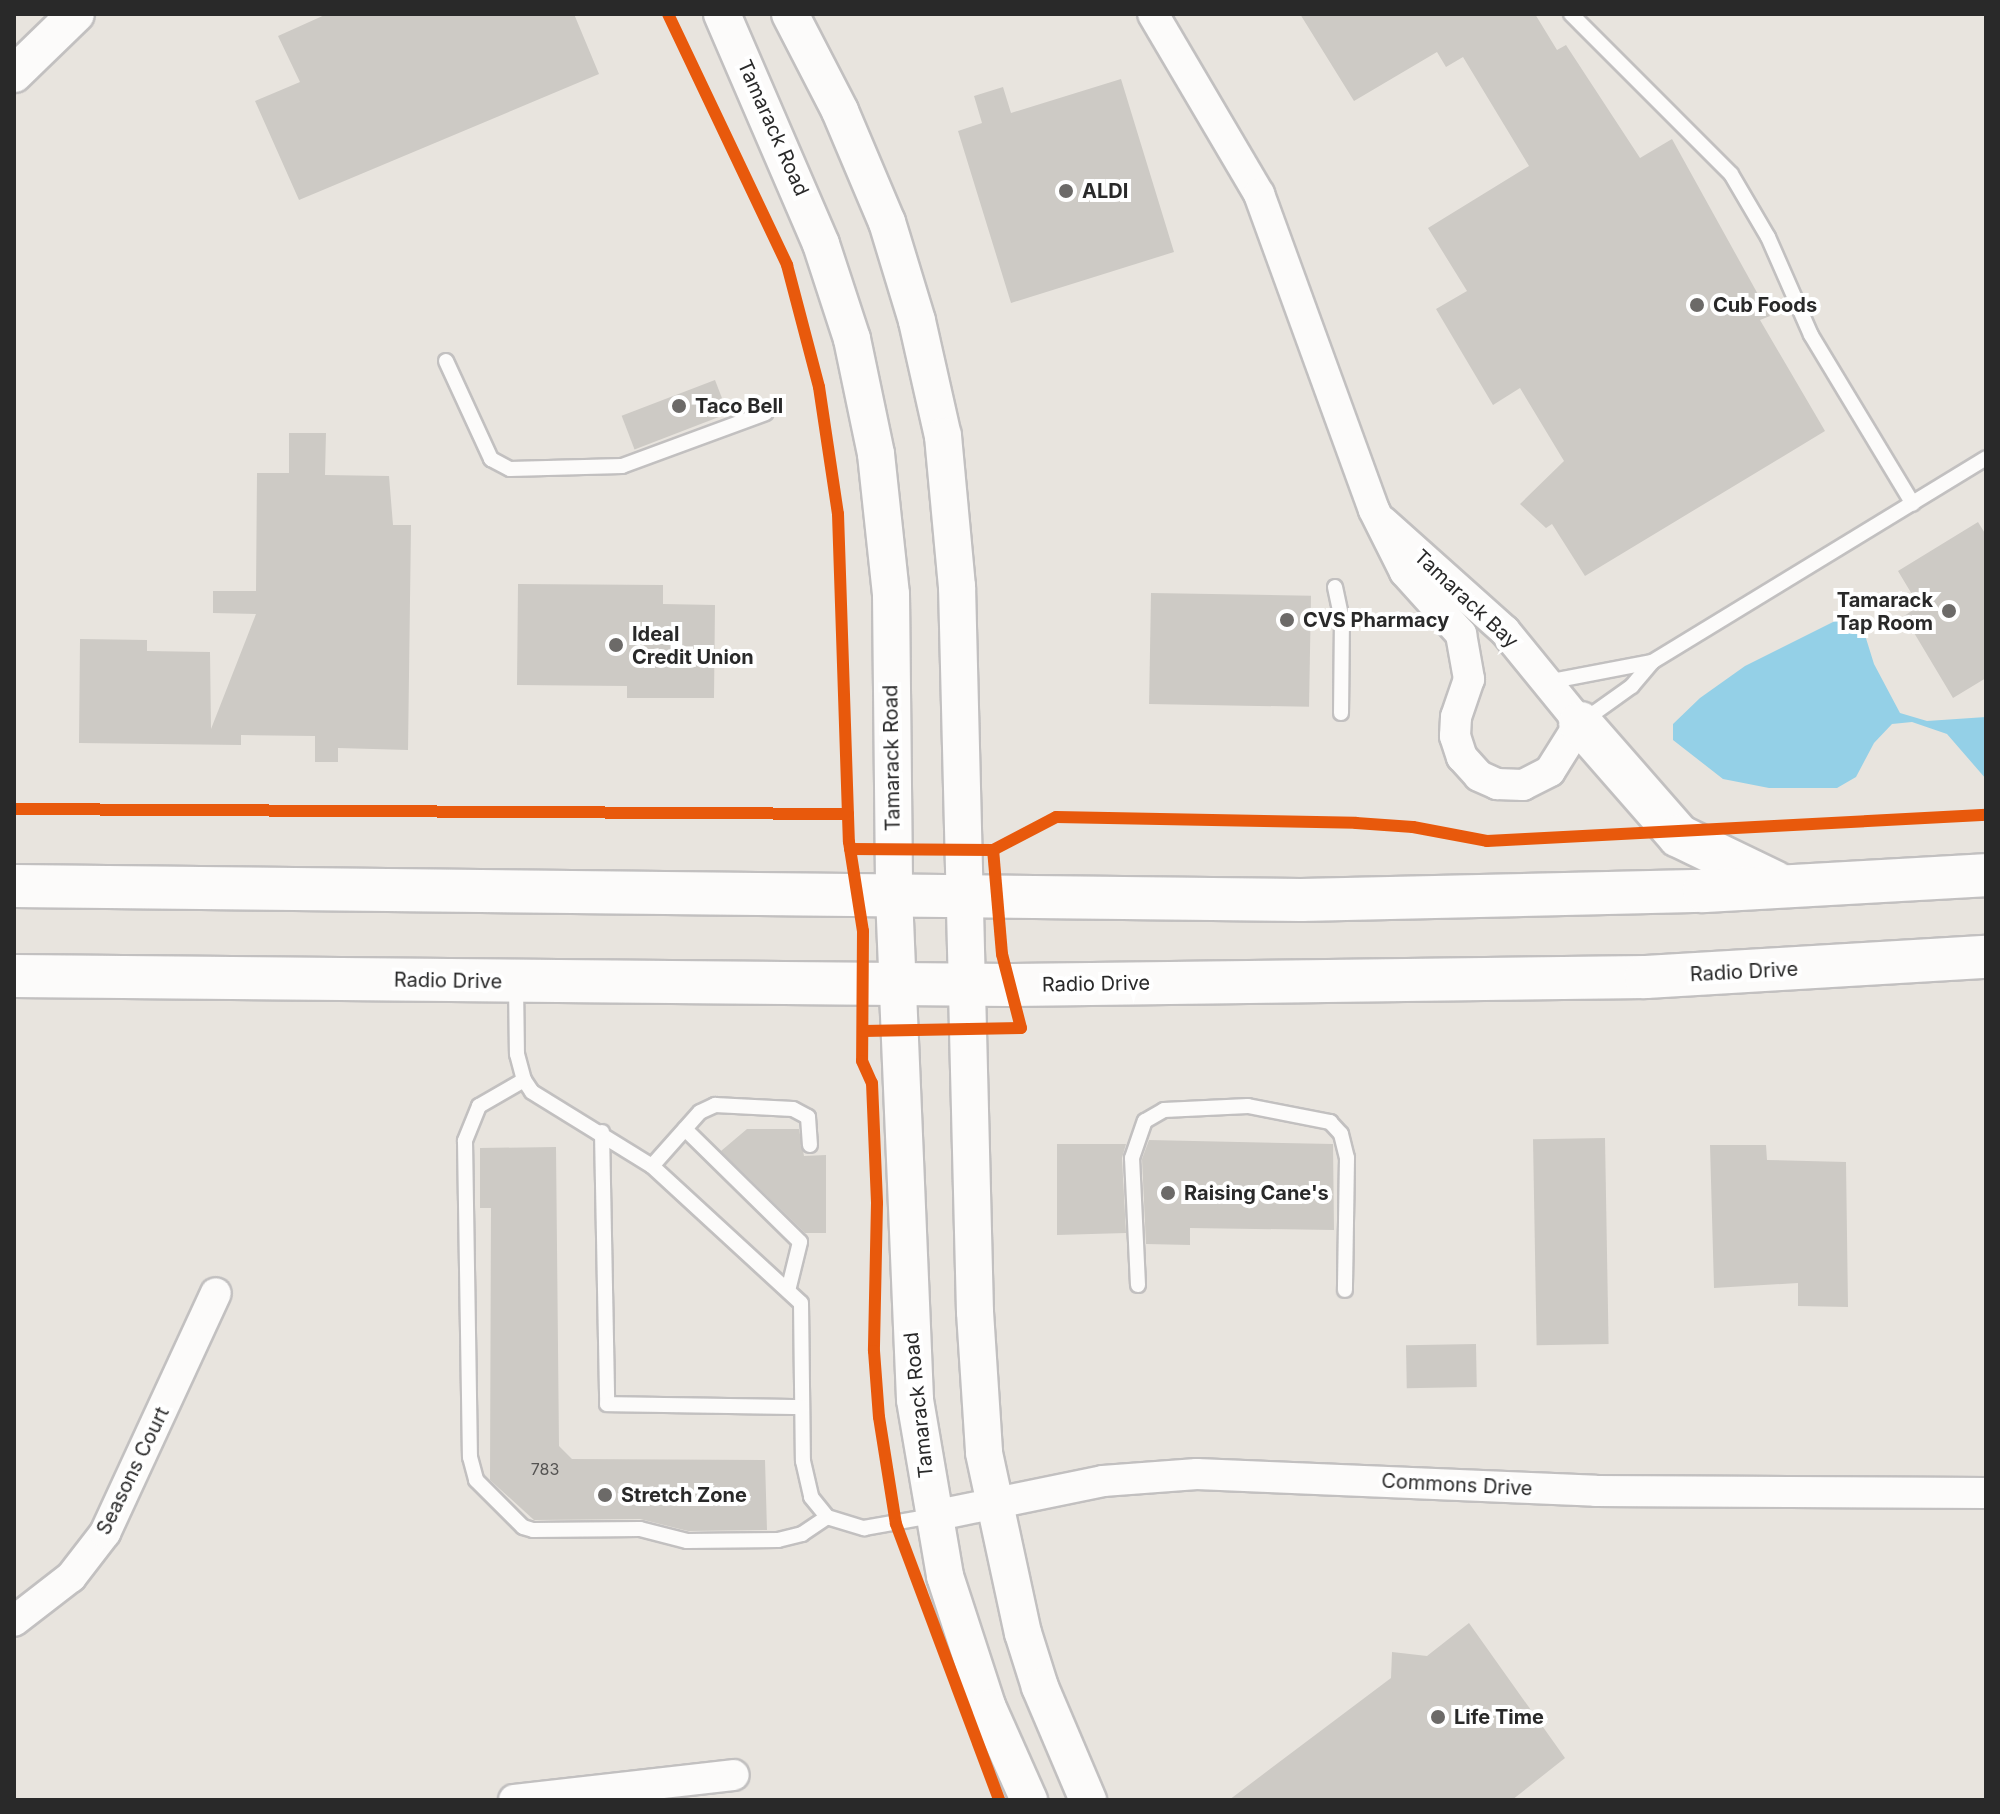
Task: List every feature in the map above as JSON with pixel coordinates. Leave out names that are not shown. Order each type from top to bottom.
[{"type":"main road","points":[[1580,723],[1679,836],[1786,887]]},
{"type":"main road","points":[[14,886],[1301,900],[1786,887],[1986,875]]},
{"type":"main road","name":"Radio Drive","points":[[14,976],[965,985],[1646,977],[1986,957]]},
{"type":"street","points":[[14,74],[76,14]]},
{"type":"street","name":"Tamarack Road","points":[[722,14],[799,186],[839,297],[863,387],[886,521],[891,594],[894,896],[915,1400],[945,1576],[988,1708],[1029,1800]]},
{"type":"street","points":[[790,14],[840,111],[881,208],[930,369],[952,507],[957,586],[965,985],[978,1386],[993,1504],[1040,1687],[1088,1800]]},
{"type":"street","name":"Tamarack Bay","points":[[1153,14],[1259,194],[1357,476],[1405,572],[1461,634],[1469,679],[1455,736],[1462,757],[1479,776],[1497,784],[1523,785],[1550,771],[1580,723],[1505,631],[1382,521]]},
{"type":"street","name":"Seasons Court","points":[[14,1621],[71,1577],[105,1533],[216,1293]]},
{"type":"street","name":"Commons Drive","points":[[933,1516],[1103,1481],[1197,1474],[1596,1491],[1986,1493]]},
{"type":"street","points":[[514,1800],[734,1775]]},
{"type":"lane","points":[[1571,14],[1731,174],[1768,237],[1811,335],[1913,504]]},
{"type":"lane","points":[[446,361],[476,425],[501,467],[612,467],[766,413]]},
{"type":"lane","points":[[1580,723],[1632,686],[1652,662],[1986,458]]},
{"type":"lane","points":[[1335,587],[1342,619],[1341,713]]},
{"type":"lane","points":[[1546,682],[1652,662]]},
{"type":"lane","points":[[516,982],[517,1054],[524,1080],[532,1092],[602,1132],[652,1166],[801,1303],[802,1407],[807,1484],[827,1517],[864,1528],[933,1516]]},
{"type":"lane","points":[[524,1080],[479,1106],[466,1130],[470,1457],[476,1480],[523,1527],[533,1530],[640,1529],[681,1540],[778,1540],[802,1534],[827,1517]]},
{"type":"lane","points":[[652,1166],[685,1129],[715,1105],[793,1109],[808,1117],[810,1145]]},
{"type":"lane","points":[[1138,1285],[1132,1158],[1145,1121],[1164,1110],[1248,1106],[1330,1122],[1341,1134],[1347,1158],[1345,1290]]},
{"type":"lane","points":[[685,1129],[800,1242],[788,1291]]},
{"type":"lane","points":[[602,1132],[607,1404],[802,1407]]},
{"type":"water","points":[[1845,616],[1860,619],[1874,664],[1900,713],[1927,721],[1986,717],[1986,779],[1947,734],[1912,722],[1892,724],[1874,743],[1856,777],[1837,788],[1769,788],[1723,779],[1673,740],[1673,724],[1700,698],[1745,666]]},
{"type":"building","points":[[327,14],[574,14],[599,74],[299,200],[255,101],[300,82],[278,36]]},
{"type":"building","points":[[1300,14],[1535,14],[1557,50],[1566,45],[1640,158],[1672,139],[1770,316],[1760,320],[1825,431],[1585,576],[1552,524],[1546,528],[1520,504],[1564,461],[1520,388],[1493,405],[1436,309],[1467,291],[1428,228],[1529,166],[1463,57],[1446,67],[1437,52],[1354,101]]},
{"type":"building","name":"ALDI","points":[[1121,79],[1174,252],[1011,303],[958,131],[982,123],[974,96],[1003,87],[1011,113]]},
{"type":"building","points":[[715,380],[728,414],[635,449],[622,416]]},
{"type":"building","points":[[289,433],[326,433],[325,475],[389,476],[393,525],[411,525],[408,750],[338,748],[338,762],[315,762],[315,736],[241,735],[241,745],[79,743],[80,639],[147,640],[147,651],[210,652],[211,729],[256,614],[213,613],[213,591],[256,591],[257,473],[289,473]]},
{"type":"building","name":"Tamarack Tap Room","points":[[1978,522],[1986,535],[1986,678],[1953,698],[1904,616],[1919,606],[1898,571]]},
{"type":"building","name":"Ideal Credit Union","points":[[518,584],[663,585],[663,604],[715,605],[714,698],[627,698],[627,686],[517,685]]},
{"type":"building","name":"CVS Pharmacy","points":[[1151,593],[1311,596],[1309,707],[1149,704]]},
{"type":"building","points":[[747,1129],[799,1129],[804,1156],[826,1155],[826,1233],[805,1233],[721,1151]]},
{"type":"building","points":[[1605,1138],[1609,1344],[1537,1345],[1533,1139]]},
{"type":"building","points":[[1149,1140],[1333,1144],[1334,1230],[1190,1228],[1190,1245],[1146,1244],[1142,1159]]},
{"type":"building","points":[[1057,1144],[1126,1144],[1122,1158],[1126,1233],[1057,1235]]},
{"type":"building","points":[[1710,1145],[1766,1145],[1767,1160],[1846,1162],[1848,1307],[1798,1306],[1798,1283],[1714,1288]]},
{"type":"building","points":[[556,1147],[559,1446],[572,1459],[765,1460],[767,1530],[688,1531],[640,1519],[534,1520],[490,1480],[491,1208],[480,1208],[480,1148]]},
{"type":"building","points":[[1476,1344],[1477,1387],[1407,1388],[1406,1345]]},
{"type":"building","name":"Life Time","points":[[1469,1623],[1565,1758],[1512,1800],[1229,1800],[1391,1678],[1392,1652],[1427,1656]]},
{"type":"cycle path","points":[[668,14],[787,265],[819,387],[838,514],[849,842],[863,931],[862,1061],[872,1083],[877,1203],[874,1351],[879,1417],[896,1524],[999,1800]]},
{"type":"cycle path","points":[[14,809],[848,814]]},
{"type":"cycle path","points":[[850,849],[993,850],[1056,817],[1356,823],[1413,827],[1487,841],[1986,815]]},
{"type":"cycle path","points":[[863,1031],[1021,1028],[1002,954],[993,850]]},
{"type":"place","name":"ALDI","points":[[1066,191]]},
{"type":"place","name":"Cub Foods","points":[[1697,305]]},
{"type":"place","name":"Taco Bell","points":[[679,406]]},
{"type":"place","name":"Tamarack Tap Room","points":[[1949,611]]},
{"type":"place","name":"CVS Pharmacy","points":[[1287,620]]},
{"type":"place","name":"Ideal Credit Union","points":[[616,645]]},
{"type":"place","name":"Raising Cane's","points":[[1168,1193]]},
{"type":"place","name":"Stretch Zone","points":[[605,1495]]},
{"type":"place","name":"Life Time","points":[[1438,1717]]}]
